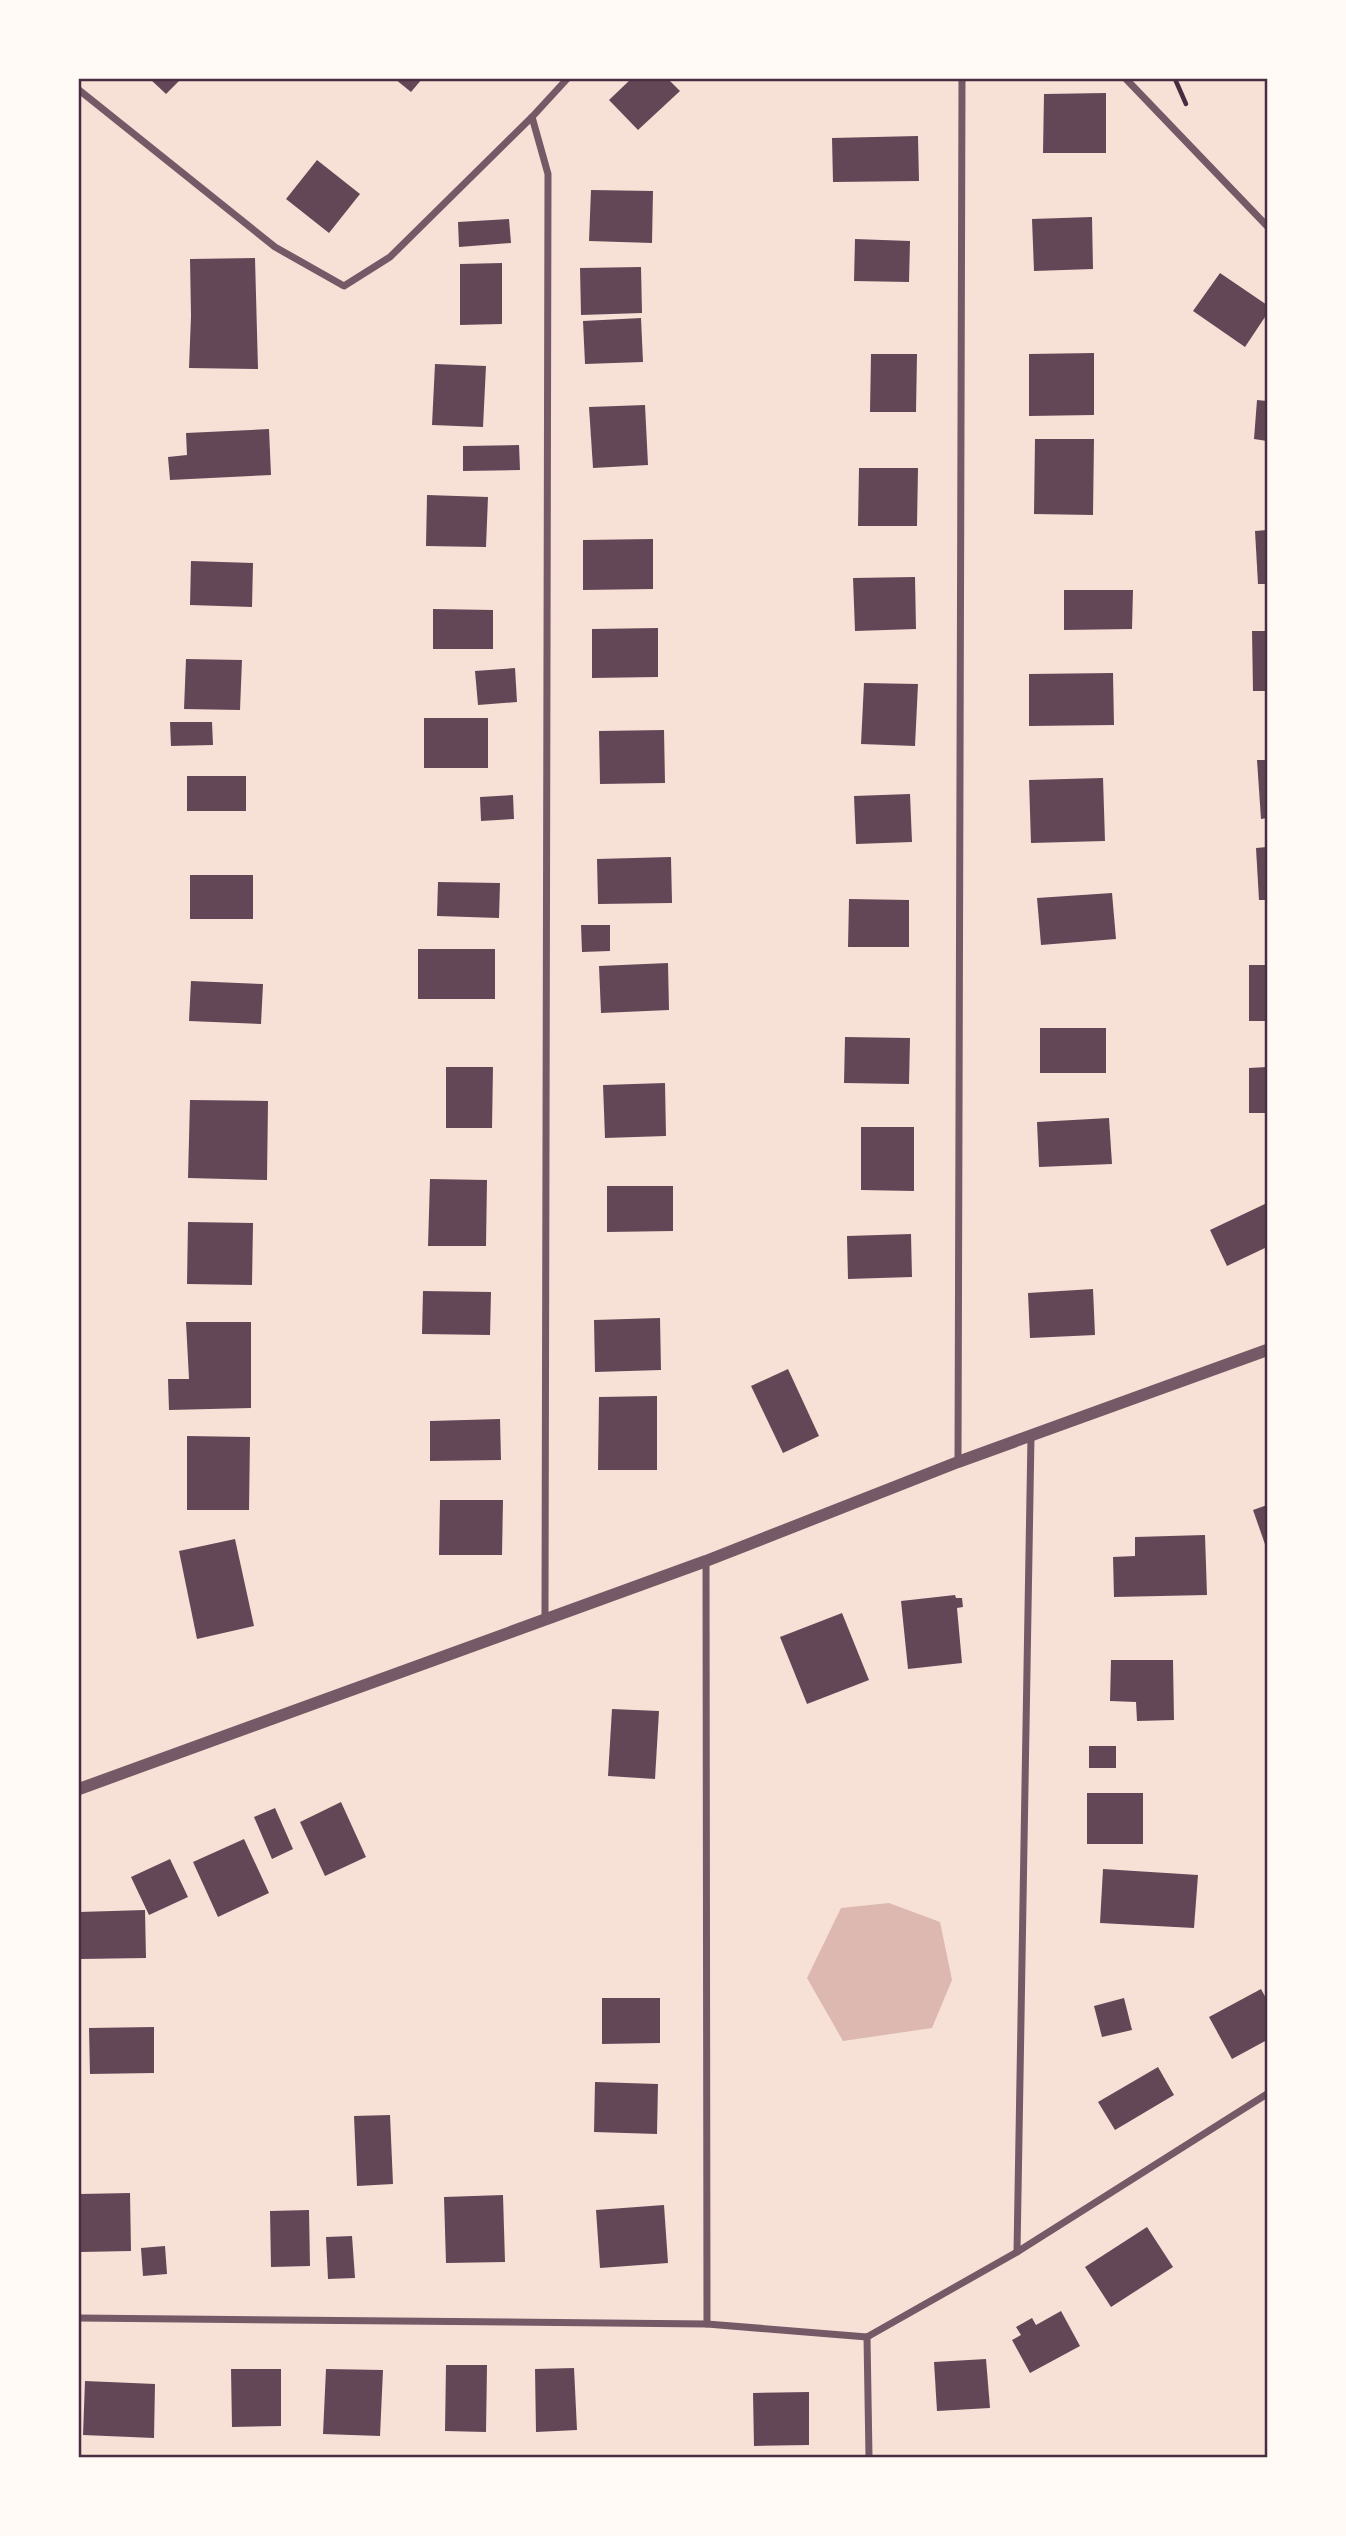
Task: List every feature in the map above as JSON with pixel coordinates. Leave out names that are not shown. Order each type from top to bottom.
[{"type":"street","points":[[79,90],[275,247],[344,286],[390,257],[567,79]]},
{"type":"street","points":[[958,1462],[962,79]]},
{"type":"street","points":[[1126,79],[1267,226]]},
{"type":"street","points":[[532,117],[548,174],[545,1618]]},
{"type":"street","points":[[79,1789],[706,1561],[958,1462],[1267,1350]]},
{"type":"street","points":[[1017,2252],[1031,1436]]},
{"type":"street","points":[[706,1561],[707,2324]]},
{"type":"street","points":[[79,2318],[707,2324],[867,2337],[1017,2252],[1267,2094]]},
{"type":"street","points":[[867,2337],[869,2457]]},
{"type":"shaded area","points":[[889,1903],[940,1922],[952,1980],[932,2028],[843,2041],[807,1978],[841,1908]]},
{"type":"building","points":[[150,79],[181,79],[166,94]]},
{"type":"building","points":[[395,79],[422,79],[411,92]]},
{"type":"building","points":[[631,79],[668,79],[680,91],[638,130],[609,100]]},
{"type":"building","points":[[1106,93],[1106,153],[1043,153],[1044,94]]},
{"type":"building","points":[[918,136],[919,181],[833,182],[832,138]]},
{"type":"building","points":[[317,160],[360,194],[329,233],[286,199]]},
{"type":"building","points":[[591,190],[653,191],[652,243],[589,241]]},
{"type":"building","points":[[1092,217],[1093,269],[1034,271],[1032,219]]},
{"type":"building","points":[[509,219],[511,243],[459,247],[458,222]]},
{"type":"building","points":[[855,239],[910,241],[909,282],[854,281]]},
{"type":"building","points":[[255,258],[258,369],[189,368],[190,259]]},
{"type":"building","points":[[502,263],[502,324],[460,325],[460,264]]},
{"type":"building","points":[[641,267],[642,313],[581,315],[580,268]]},
{"type":"building","points":[[1220,273],[1267,305],[1267,314],[1245,347],[1193,311]]},
{"type":"building","points":[[641,318],[643,362],[585,364],[583,321]]},
{"type":"building","points":[[1094,353],[1094,415],[1029,416],[1029,354]]},
{"type":"building","points":[[871,354],[917,354],[916,412],[870,412]]},
{"type":"building","points":[[435,364],[486,366],[483,427],[432,425]]},
{"type":"building","points":[[1257,400],[1267,401],[1267,441],[1254,439]]},
{"type":"building","points":[[645,405],[648,465],[593,468],[589,407]]},
{"type":"building","points":[[269,429],[271,475],[170,480],[168,457],[187,455],[186,433]]},
{"type":"building","points":[[1035,439],[1094,439],[1093,515],[1034,514]]},
{"type":"building","points":[[519,445],[520,470],[463,471],[463,446]]},
{"type":"building","points":[[859,468],[918,468],[917,526],[858,526]]},
{"type":"building","points":[[427,495],[488,497],[486,547],[426,546]]},
{"type":"building","points":[[1267,530],[1267,584],[1258,584],[1255,531]]},
{"type":"building","points":[[653,539],[653,589],[583,590],[583,540]]},
{"type":"building","points":[[191,561],[253,563],[252,607],[190,605]]},
{"type":"building","points":[[915,577],[916,629],[855,631],[853,578]]},
{"type":"building","points":[[1064,590],[1133,590],[1132,629],[1064,630]]},
{"type":"building","points":[[433,609],[493,610],[493,649],[433,649]]},
{"type":"building","points":[[658,628],[658,677],[592,678],[592,629]]},
{"type":"building","points":[[1252,631],[1267,631],[1267,691],[1253,691]]},
{"type":"building","points":[[186,659],[242,660],[240,710],[184,709]]},
{"type":"building","points":[[515,668],[517,702],[478,705],[475,671]]},
{"type":"building","points":[[1113,673],[1114,725],[1029,726],[1029,674]]},
{"type":"building","points":[[864,683],[918,684],[915,746],[861,744]]},
{"type":"building","points":[[424,718],[488,718],[488,768],[424,768]]},
{"type":"building","points":[[170,722],[212,722],[213,745],[171,746]]},
{"type":"building","points":[[664,730],[665,783],[600,784],[599,731]]},
{"type":"building","points":[[1257,760],[1267,760],[1267,818],[1261,819]]},
{"type":"building","points":[[187,776],[246,776],[246,811],[187,811]]},
{"type":"building","points":[[1103,778],[1105,841],[1031,843],[1029,780]]},
{"type":"building","points":[[910,794],[912,842],[856,844],[854,796]]},
{"type":"building","points":[[513,795],[514,819],[481,821],[480,797]]},
{"type":"building","points":[[1267,847],[1267,900],[1259,900],[1256,848]]},
{"type":"building","points":[[671,857],[672,903],[598,904],[597,859]]},
{"type":"building","points":[[190,875],[253,875],[253,919],[190,919]]},
{"type":"building","points":[[438,882],[500,883],[499,918],[437,916]]},
{"type":"building","points":[[1112,893],[1116,939],[1041,945],[1037,898]]},
{"type":"building","points":[[849,899],[909,900],[909,947],[848,947]]},
{"type":"building","points":[[581,925],[610,925],[610,951],[582,952]]},
{"type":"building","points":[[418,949],[495,949],[495,999],[418,999]]},
{"type":"building","points":[[668,963],[669,1010],[601,1013],[599,966]]},
{"type":"building","points":[[1249,965],[1267,965],[1267,1021],[1249,1021]]},
{"type":"building","points":[[191,981],[263,984],[261,1024],[189,1021]]},
{"type":"building","points":[[1040,1028],[1106,1028],[1106,1073],[1040,1073]]},
{"type":"building","points":[[845,1037],[910,1038],[909,1084],[844,1083]]},
{"type":"building","points":[[446,1067],[493,1067],[492,1128],[446,1128]]},
{"type":"building","points":[[1267,1067],[1267,1113],[1249,1113],[1249,1068]]},
{"type":"building","points":[[665,1083],[666,1136],[605,1138],[603,1085]]},
{"type":"building","points":[[190,1100],[268,1101],[267,1180],[188,1178]]},
{"type":"building","points":[[1109,1118],[1112,1164],[1039,1167],[1037,1122]]},
{"type":"building","points":[[861,1127],[914,1127],[914,1191],[861,1190]]},
{"type":"building","points":[[430,1179],[487,1180],[486,1246],[428,1246]]},
{"type":"building","points":[[607,1186],[673,1186],[673,1231],[607,1232]]},
{"type":"building","points":[[1267,1203],[1267,1247],[1227,1266],[1210,1230]]},
{"type":"building","points":[[188,1222],[253,1223],[252,1285],[187,1284]]},
{"type":"building","points":[[911,1234],[912,1277],[848,1279],[847,1236]]},
{"type":"building","points":[[1093,1289],[1095,1335],[1030,1338],[1028,1293]]},
{"type":"building","points":[[423,1291],[491,1292],[490,1335],[422,1334]]},
{"type":"building","points":[[660,1318],[661,1370],[595,1372],[594,1320]]},
{"type":"building","points":[[186,1322],[251,1322],[251,1408],[169,1410],[168,1379],[189,1379]]},
{"type":"building","points":[[788,1369],[819,1436],[783,1453],[751,1386]]},
{"type":"building","points":[[657,1396],[657,1470],[598,1470],[599,1397]]},
{"type":"building","points":[[500,1419],[501,1460],[430,1461],[430,1421]]},
{"type":"building","points":[[187,1436],[250,1437],[249,1510],[187,1510]]},
{"type":"building","points":[[440,1500],[503,1500],[502,1555],[439,1555]]},
{"type":"building","points":[[1267,1505],[1267,1550],[1253,1510]]},
{"type":"building","points":[[1205,1535],[1207,1595],[1114,1597],[1113,1557],[1135,1556],[1135,1537]]},
{"type":"building","points":[[235,1539],[254,1626],[197,1639],[179,1551]]},
{"type":"building","points":[[955,1595],[956,1598],[962,1598],[963,1607],[957,1608],[962,1663],[908,1669],[901,1601]]},
{"type":"building","points":[[842,1613],[869,1680],[807,1704],[780,1637]]},
{"type":"building","points":[[1111,1660],[1173,1660],[1174,1720],[1137,1721],[1136,1702],[1110,1701]]},
{"type":"building","points":[[612,1709],[659,1711],[655,1779],[608,1776]]},
{"type":"building","points":[[1089,1746],[1116,1746],[1116,1768],[1089,1768]]},
{"type":"building","points":[[1087,1793],[1143,1793],[1143,1844],[1087,1844]]},
{"type":"building","points":[[341,1802],[366,1857],[325,1876],[300,1822]]},
{"type":"building","points":[[275,1808],[293,1849],[272,1859],[254,1817]]},
{"type":"building","points":[[244,1839],[269,1893],[218,1917],[193,1862]]},
{"type":"building","points":[[170,1859],[188,1897],[149,1915],[131,1877]]},
{"type":"building","points":[[1103,1869],[1198,1875],[1194,1928],[1100,1923]]},
{"type":"building","points":[[145,1910],[146,1958],[80,1959],[79,1912]]},
{"type":"building","points":[[1261,1989],[1267,2000],[1267,2040],[1232,2059],[1209,2017]]},
{"type":"building","points":[[602,1998],[660,1998],[660,2043],[602,2044]]},
{"type":"building","points":[[1124,1998],[1132,2030],[1102,2037],[1094,2006]]},
{"type":"building","points":[[154,2027],[154,2073],[90,2074],[89,2028]]},
{"type":"building","points":[[1158,2067],[1174,2095],[1115,2130],[1098,2102]]},
{"type":"building","points":[[595,2082],[658,2084],[657,2134],[594,2132]]},
{"type":"building","points":[[390,2115],[393,2184],[357,2186],[354,2116]]},
{"type":"building","points":[[130,2193],[131,2251],[81,2252],[80,2194]]},
{"type":"building","points":[[503,2195],[505,2262],[446,2263],[444,2197]]},
{"type":"building","points":[[664,2205],[668,2263],[600,2268],[596,2210]]},
{"type":"building","points":[[309,2210],[310,2266],[271,2267],[270,2211]]},
{"type":"building","points":[[1147,2227],[1173,2267],[1111,2307],[1085,2267]]},
{"type":"building","points":[[352,2236],[355,2278],[328,2279],[326,2237]]},
{"type":"building","points":[[165,2246],[167,2274],[143,2276],[141,2248]]},
{"type":"building","points":[[1061,2311],[1080,2346],[1030,2373],[1012,2340],[1021,2335],[1016,2327],[1032,2318],[1036,2325]]},
{"type":"building","points":[[986,2359],[990,2408],[937,2411],[934,2362]]},
{"type":"building","points":[[446,2365],[487,2365],[486,2432],[445,2431]]},
{"type":"building","points":[[574,2368],[577,2430],[536,2432],[535,2369]]},
{"type":"building","points":[[231,2369],[281,2369],[281,2426],[232,2427]]},
{"type":"building","points":[[326,2369],[383,2370],[380,2436],[323,2434]]},
{"type":"building","points":[[85,2381],[155,2384],[154,2438],[83,2435]]},
{"type":"building","points":[[809,2392],[809,2445],[754,2446],[753,2393]]}]
